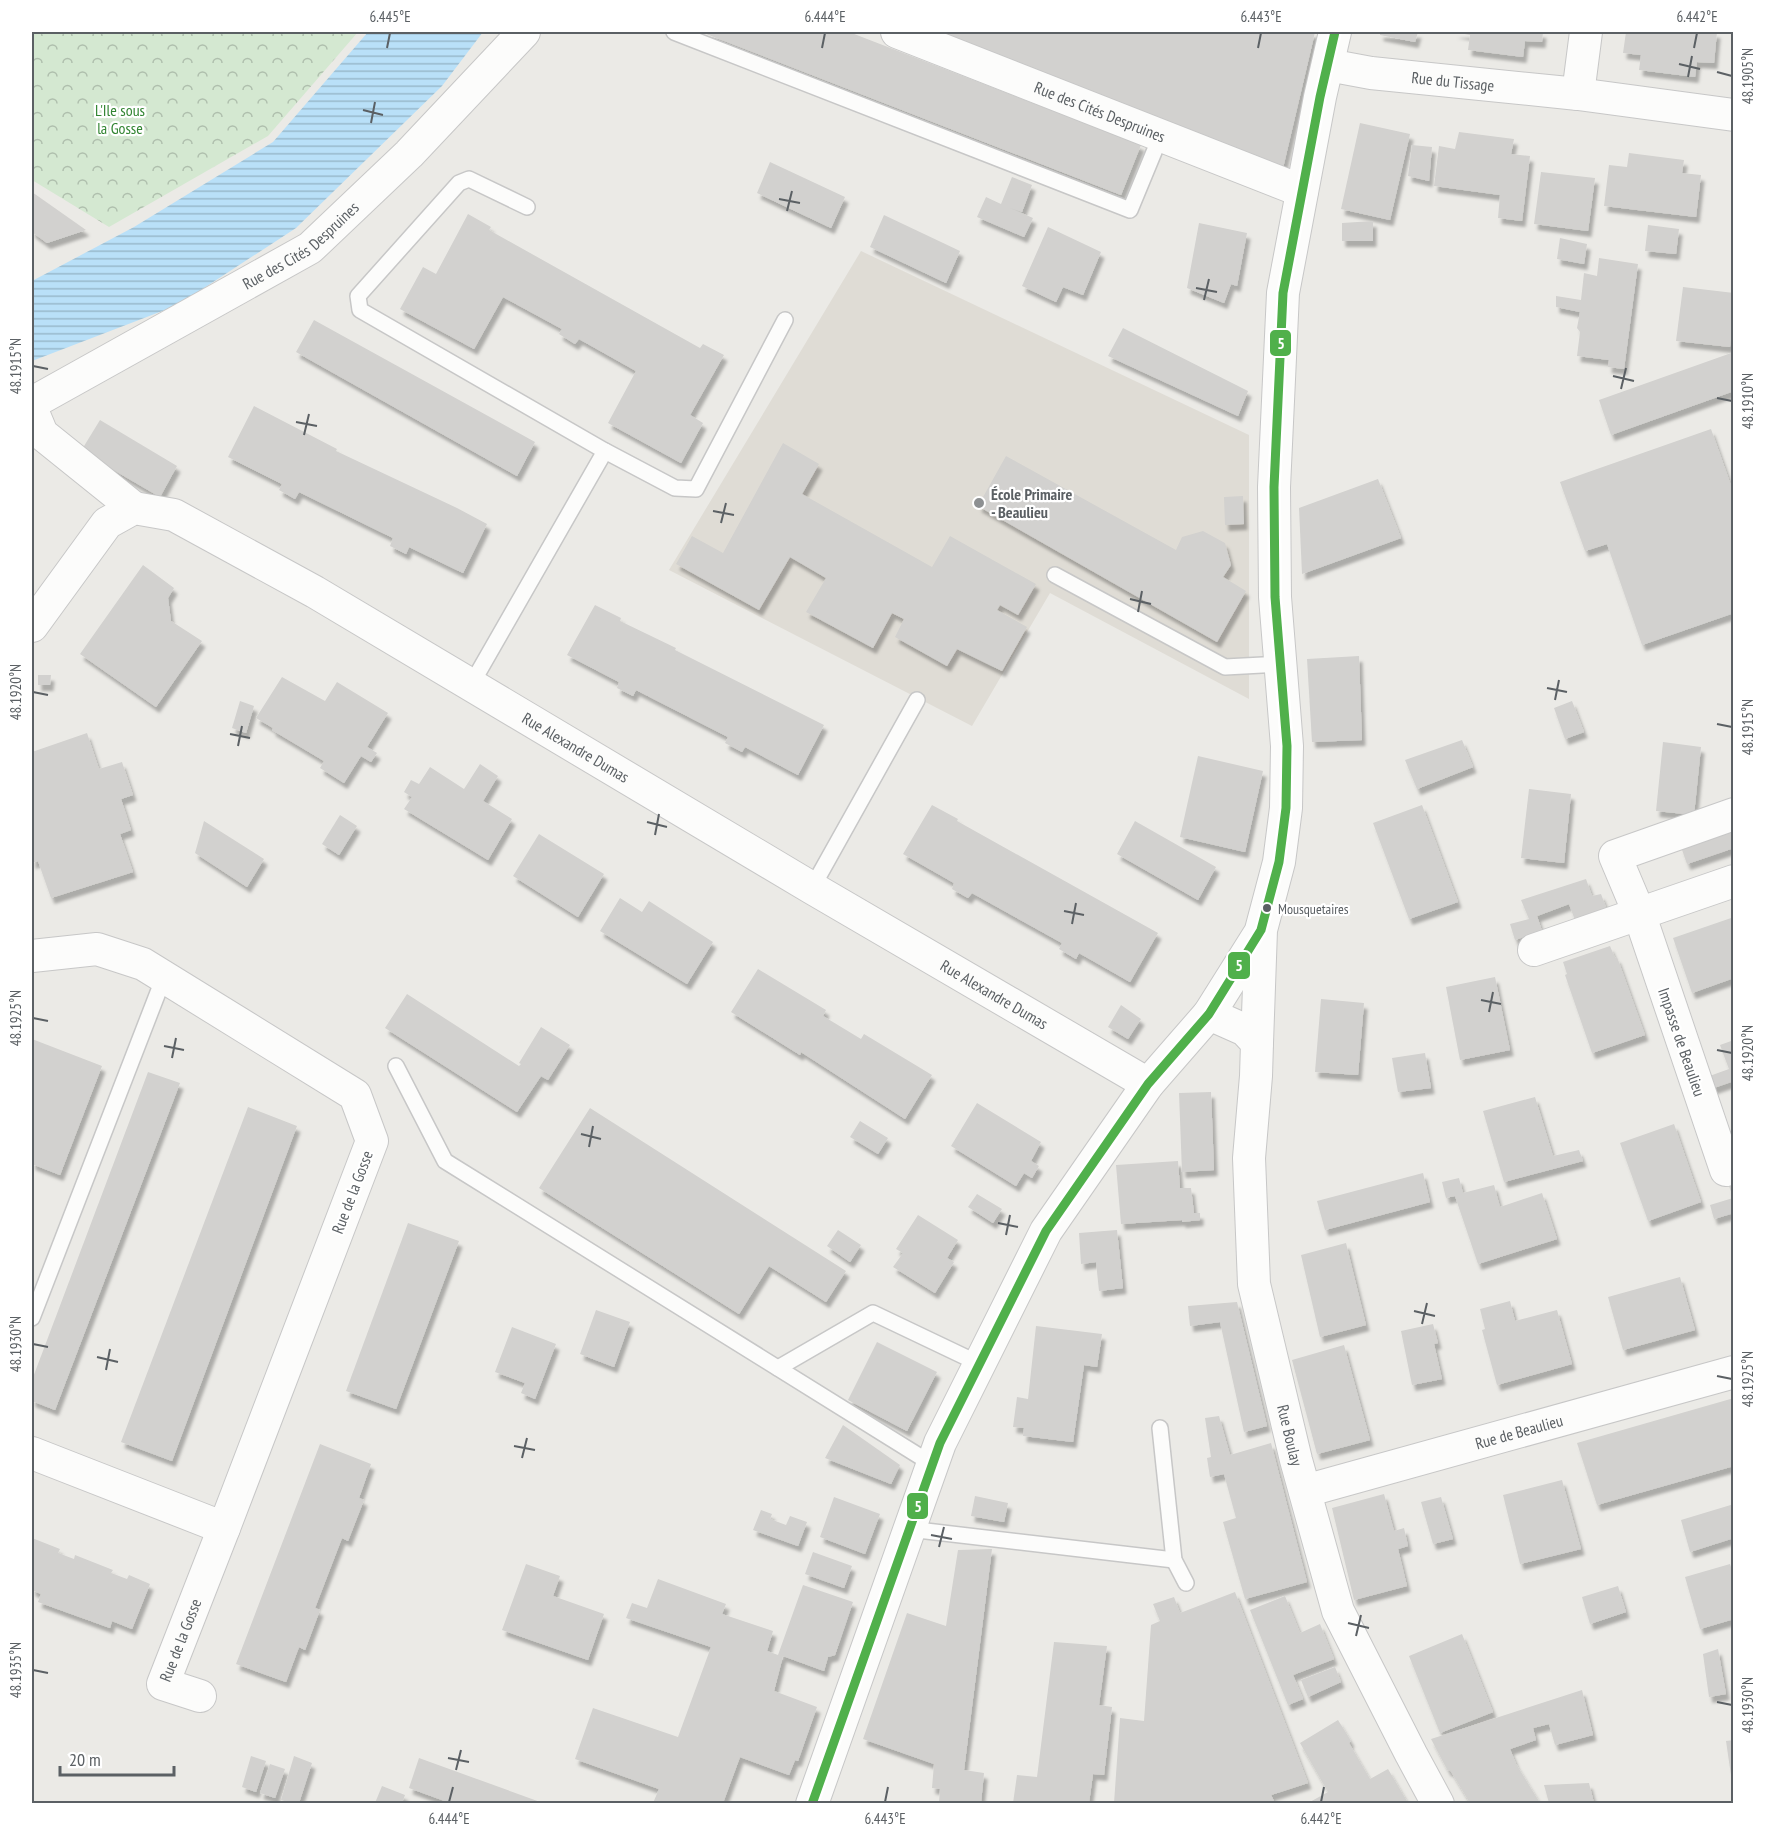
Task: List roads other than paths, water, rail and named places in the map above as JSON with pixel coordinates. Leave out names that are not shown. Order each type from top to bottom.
[{"type":"street","name":"Rue des Cités Despruines","points":[[32,403],[310,248],[409,154],[524,32]]},
{"type":"street","name":"Rue des Cités Despruines","points":[[897,32],[1302,191]]},
{"type":"street","name":"Rue Boulay","points":[[1335,32],[1283,293],[1274,487],[1275,597],[1287,746],[1286,808],[1279,862],[1261,930],[1256,1076],[1249,1158],[1254,1284],[1305,1491],[1338,1611],[1438,1803]]},
{"type":"street","points":[[1578,94],[1586,32]]},
{"type":"street","name":"Rue du Tissage","points":[[1328,65],[1371,73],[1578,94],[1734,115]]},
{"type":"street","points":[[32,410],[42,434],[134,508],[107,523],[32,626]]},
{"type":"street","name":"Rue Alexandre Dumas","points":[[134,508],[174,515],[315,592],[812,888],[1148,1084]]},
{"type":"street","name":"Impasse de Beaulieu","points":[[1726,1170],[1639,913],[1615,856],[1734,814]]},
{"type":"street","points":[[1534,950],[1734,881]]},
{"type":"street","points":[[812,1803],[940,1443],[1046,1231],[1148,1084],[1209,1014],[1261,930]]},
{"type":"street","name":"Rue de la Gosse","points":[[32,956],[97,949],[143,964],[355,1095],[372,1141],[163,1684],[200,1696]]},
{"type":"street","points":[[1209,1014],[1245,1030],[1257,1043]]},
{"type":"street","name":"Rue de Beaulieu","points":[[1305,1491],[1734,1372]]},
{"type":"street","points":[[32,1453],[224,1528]]},
{"type":"lane","points":[[674,32],[1130,210],[1161,135]]},
{"type":"lane","points":[[527,207],[469,179],[459,183],[358,296],[360,310],[605,451],[675,488],[696,489],[785,320]]},
{"type":"lane","points":[[471,685],[605,451]]},
{"type":"lane","points":[[1055,575],[1225,667],[1280,664]]},
{"type":"lane","points":[[812,888],[917,700]]},
{"type":"lane","points":[[32,1318],[164,977]]},
{"type":"lane","points":[[396,1066],[445,1161],[933,1464]]},
{"type":"lane","points":[[778,1368],[873,1313],[980,1364]]},
{"type":"lane","points":[[1160,1428],[1174,1560],[1186,1583]]},
{"type":"lane","points":[[909,1529],[1174,1560]]},
{"type":"water","points":[[368,32],[483,32],[442,86],[296,228],[178,305],[32,361],[32,281],[134,227],[273,142]]},
{"type":"place","name":"École Primaire - Beaulieu","points":[[979,503]]},
{"type":"place","name":"Mousquetaires","points":[[1267,908]]},
{"type":"park label","name":"L'Ile sous la Gosse","points":[[120,119]]}]
